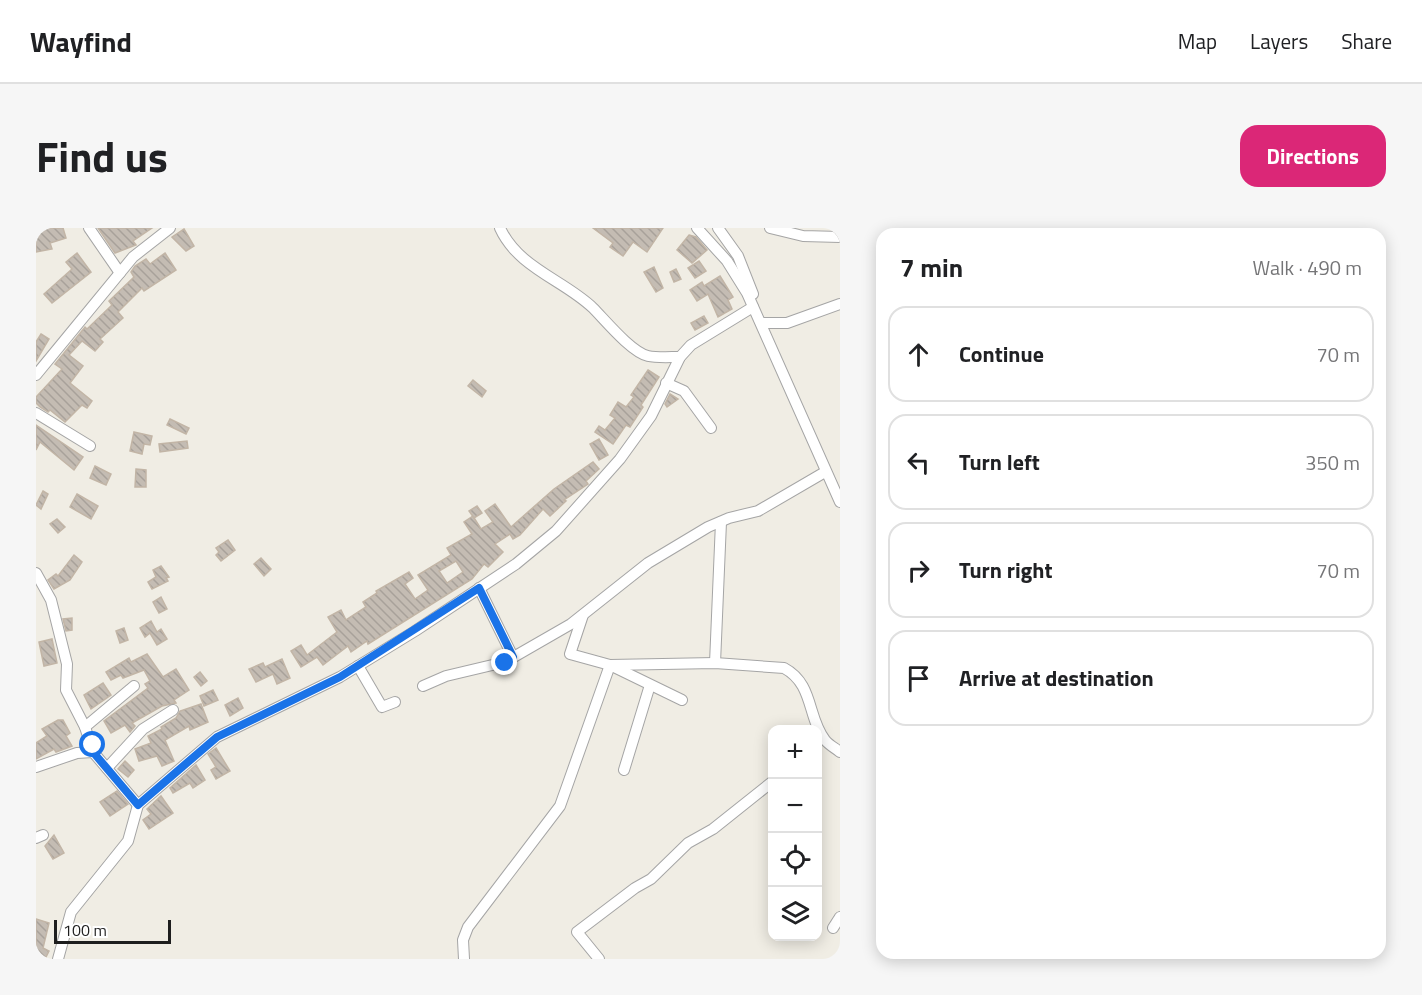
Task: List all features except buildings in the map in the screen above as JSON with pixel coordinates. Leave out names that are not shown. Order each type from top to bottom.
[{"type":"street","points":[[89,228],[120,273]]},
{"type":"street","points":[[36,375],[141,249],[170,228]]},
{"type":"street","points":[[500,228],[504,236],[536,270],[592,308],[614,333],[646,356],[680,357]]},
{"type":"street","points":[[699,228],[727,261],[753,307],[840,502]]},
{"type":"street","points":[[718,228],[730,243],[744,270],[761,323]]},
{"type":"street","points":[[770,228],[803,236],[840,237]]},
{"type":"street","points":[[761,323],[787,323],[840,303]]},
{"type":"street","points":[[58,959],[71,912],[128,841],[138,805],[217,737],[304,696],[358,666],[516,564],[556,531],[588,497],[651,416],[680,357],[691,345],[753,307]]},
{"type":"street","points":[[666,383],[684,391],[711,428]]},
{"type":"street","points":[[36,413],[90,446]]},
{"type":"street","points":[[423,686],[446,676],[505,663],[583,614],[648,563],[721,522],[758,511],[825,472]]},
{"type":"street","points":[[715,663],[721,522]]},
{"type":"street","points":[[36,573],[51,600],[67,664],[66,690],[85,727],[93,752],[138,805]]},
{"type":"street","points":[[479,588],[513,657]]},
{"type":"street","points":[[583,614],[570,654],[610,665],[682,700]]},
{"type":"street","points":[[610,665],[715,663],[756,664],[784,668],[792,672],[811,701],[816,725]]},
{"type":"street","points":[[464,959],[463,940],[468,927],[560,806],[610,665]]},
{"type":"street","points":[[358,666],[382,707],[395,702]]},
{"type":"street","points":[[624,770],[650,685]]},
{"type":"street","points":[[85,727],[134,686]]},
{"type":"street","points":[[107,768],[143,729],[173,710]]},
{"type":"street","points":[[822,744],[840,752]]},
{"type":"street","points":[[36,767],[77,753],[93,752]]},
{"type":"street","points":[[599,959],[577,932],[635,888],[651,879],[688,843],[713,829],[768,785]]},
{"type":"street","points":[[833,928],[840,917]]},
{"type":"route","points":[[93,745],[93,752],[138,805],[217,737],[340,677],[479,588],[513,657],[505,663]]}]
